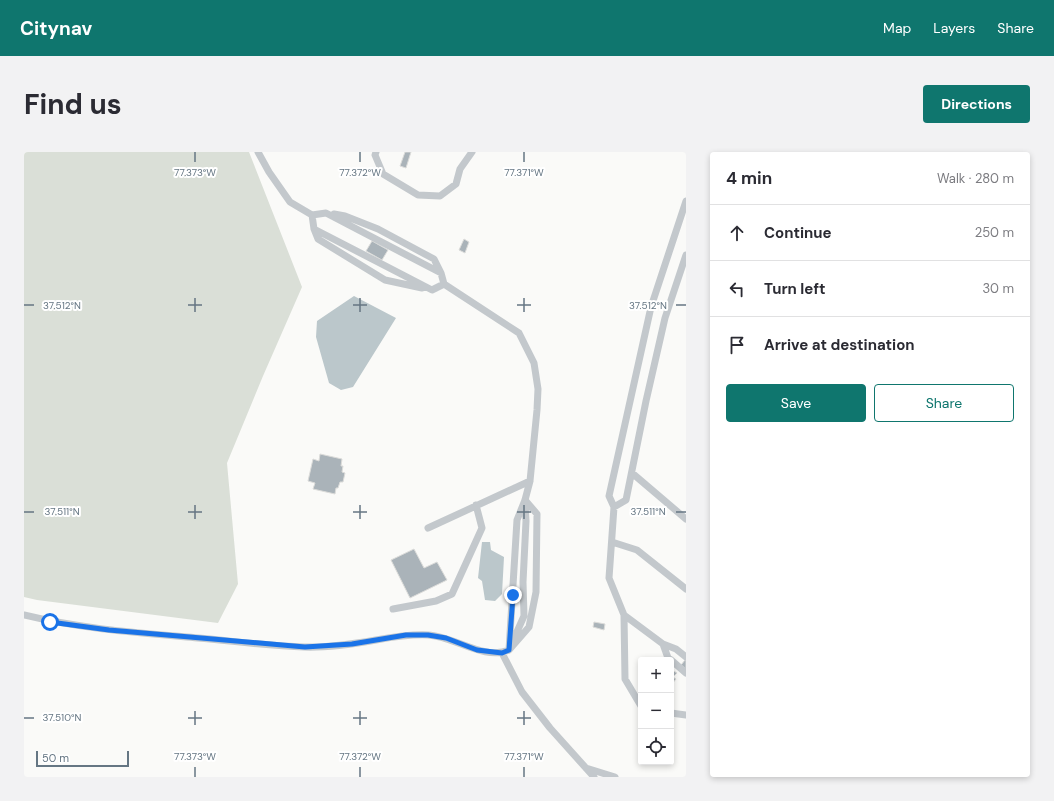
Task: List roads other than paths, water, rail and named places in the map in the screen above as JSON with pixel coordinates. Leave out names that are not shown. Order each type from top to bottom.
[{"type":"lane","points":[[258,152],[269,172],[290,202],[312,215],[326,213],[441,273],[444,284],[519,333],[534,363],[538,389],[530,481],[525,500],[517,520],[506,651],[522,692],[550,728],[594,777]]},
{"type":"lane","points":[[376,152],[375,155],[383,174],[418,195],[440,196],[456,184],[460,169],[472,152]]},
{"type":"lane","points":[[638,701],[625,679],[624,615],[609,578],[614,507],[609,496],[652,307],[686,200]]},
{"type":"lane","points":[[312,215],[314,229],[318,239],[385,280],[432,290],[444,284]]},
{"type":"lane","points":[[314,229],[432,290]]},
{"type":"lane","points":[[614,507],[626,500],[665,318],[686,255]]},
{"type":"lane","points":[[632,473],[686,519]]},
{"type":"lane","points":[[428,528],[530,481]]},
{"type":"lane","points":[[506,651],[524,616],[523,582],[526,521],[525,500]]},
{"type":"lane","points":[[24,615],[50,622],[109,630],[305,647],[352,644],[406,635],[428,635],[446,638],[477,650],[506,651],[529,627],[536,592],[537,514],[525,500]]},
{"type":"lane","points":[[393,609],[436,601],[452,594],[482,528],[476,505]]},
{"type":"lane","points":[[612,542],[637,550],[686,589]]},
{"type":"lane","points":[[624,615],[663,644],[676,649],[686,657]]},
{"type":"lane","points":[[663,644],[668,657]]},
{"type":"lane","points":[[674,663],[686,673]]},
{"type":"lane","points":[[674,714],[686,716]]},
{"type":"lane","points":[[586,768],[615,777]]}]
